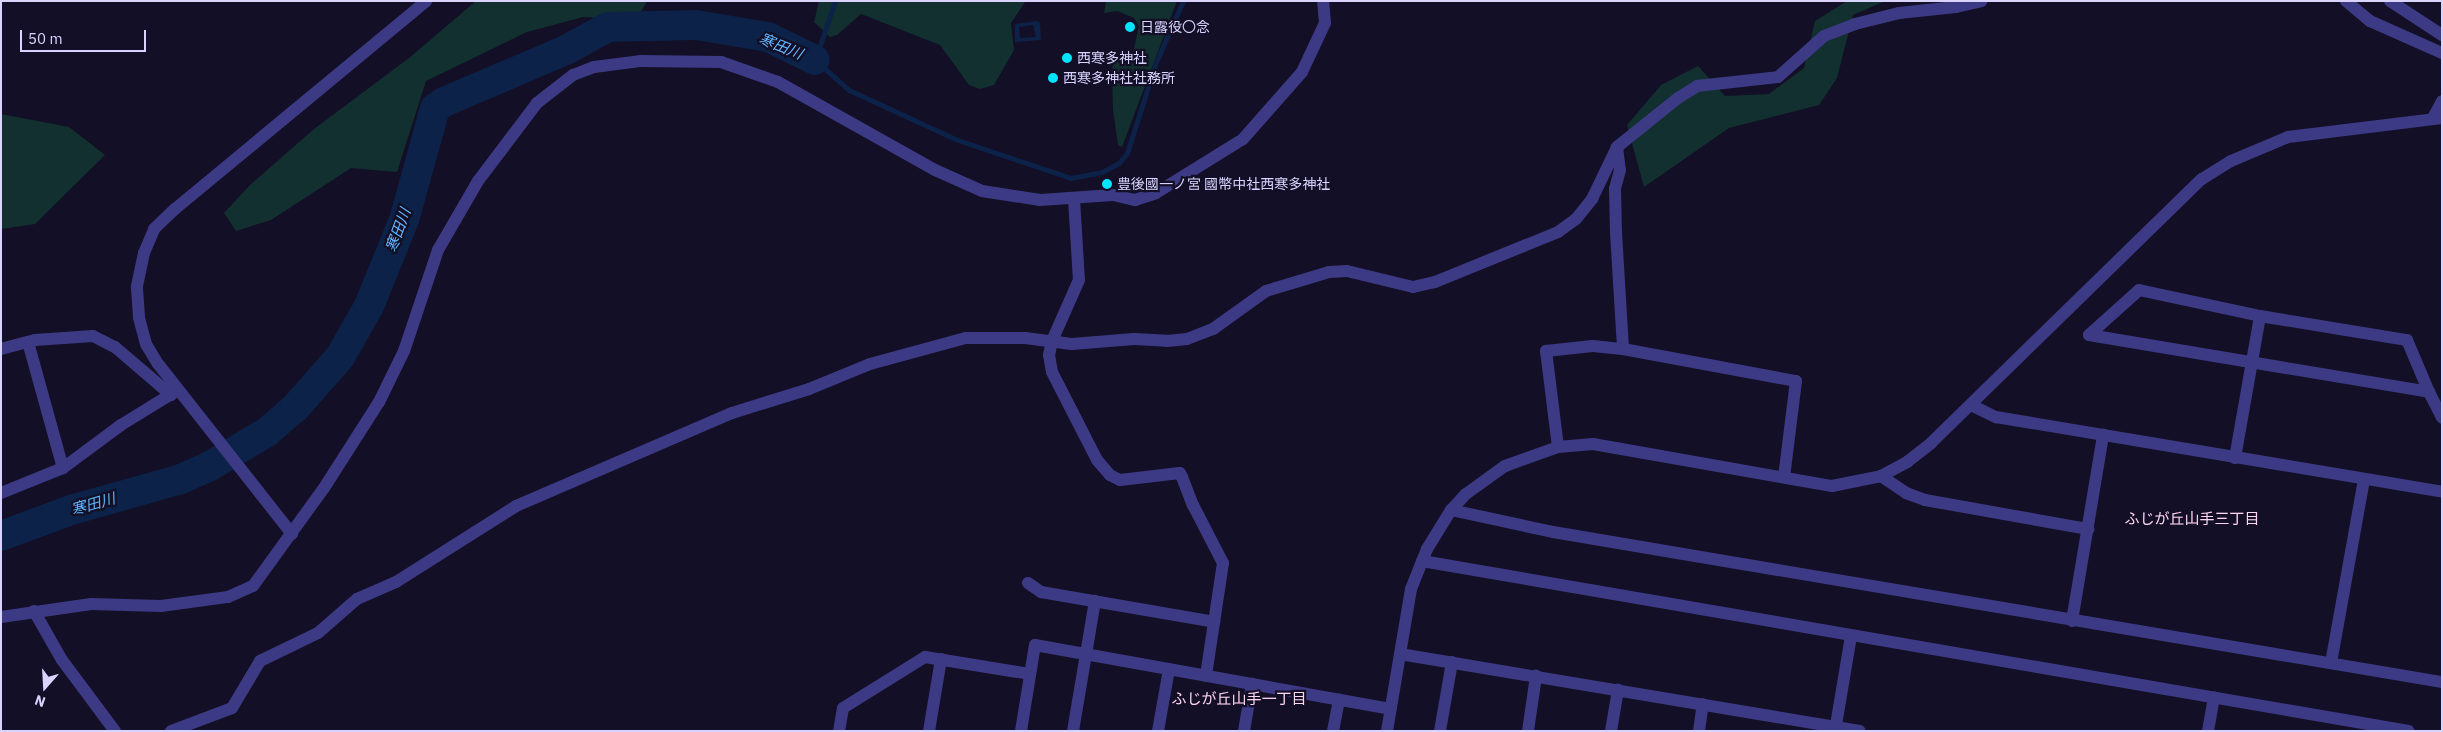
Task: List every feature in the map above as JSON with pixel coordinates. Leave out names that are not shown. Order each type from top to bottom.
[{"type":"street","points":[[292,534],[175,392],[146,344],[139,317],[137,286],[144,253],[154,229],[426,1]]},
{"type":"street","points":[[1,617],[91,604],[162,606],[237,595],[263,575],[379,402],[409,338],[438,250],[478,181],[537,103],[556,86],[581,71],[606,64],[659,60],[712,61],[734,65],[798,92],[935,170],[982,191],[1027,200],[1074,199],[1113,195],[1142,199],[1172,184],[1243,139],[1302,72],[1312,56],[1325,23],[1323,1]]},
{"type":"street","points":[[171,731],[232,708],[260,660],[318,633],[357,600],[396,582],[419,564],[516,506],[564,482],[750,406],[808,389],[870,364],[966,338],[1024,338],[1072,344],[1112,340],[1187,339],[1222,324],[1266,291],[1329,272],[1347,270],[1413,287],[1436,282],[1558,232],[1576,219],[1592,199],[1617,146],[1678,98],[1698,86],[1778,77],[1824,36],[1855,24],[1899,13],[1956,7],[1981,1]]},
{"type":"street","points":[[2346,1],[2370,21],[2442,53]]},
{"type":"street","points":[[2390,1],[2442,35]]},
{"type":"street","points":[[1387,731],[1411,589],[1422,561],[1435,532],[1451,510],[1505,466],[1558,447],[1593,444],[1832,486],[1881,476],[1907,462],[1971,405],[2209,174],[2231,161],[2288,137],[2437,118],[2442,101]]},
{"type":"street","points":[[1617,146],[1620,170],[1615,190],[1616,233],[1623,348]]},
{"type":"street","points":[[1074,199],[1079,280],[1052,341],[1049,360],[1056,382],[1103,468],[1120,480],[1180,473],[1182,477],[1193,505],[1223,563],[1206,676]]},
{"type":"street","points":[[2429,392],[2089,335],[2138,290],[2260,316],[2407,340],[2442,418]]},
{"type":"street","points":[[2235,458],[2260,316]]},
{"type":"street","points":[[1,348],[28,342],[93,336],[116,347],[175,392]]},
{"type":"street","points":[[28,342],[64,468]]},
{"type":"street","points":[[1558,447],[1546,351],[1593,346],[1623,348],[1796,381],[1784,477]]},
{"type":"street","points":[[1,493],[64,468],[121,425],[175,392]]},
{"type":"street","points":[[1971,405],[1996,417],[2442,492]]},
{"type":"street","points":[[2072,621],[2103,435]]},
{"type":"street","points":[[1881,476],[1925,500],[2088,529]]},
{"type":"street","points":[[2331,663],[2364,480]]},
{"type":"street","points":[[1451,510],[1553,532],[2442,682]]},
{"type":"street","points":[[1422,561],[2408,731]]},
{"type":"street","points":[[1028,583],[1042,592],[1214,622]]},
{"type":"street","points":[[1073,731],[1095,601]]},
{"type":"street","points":[[34,611],[62,660],[115,731]]},
{"type":"street","points":[[1835,729],[1851,636]]},
{"type":"street","points":[[1021,731],[1035,645],[1390,709]]},
{"type":"street","points":[[1400,654],[1703,704],[1785,724],[1860,731]]},
{"type":"street","points":[[839,731],[843,708],[925,657],[1030,674]]},
{"type":"street","points":[[929,731],[941,659]]},
{"type":"street","points":[[1440,731],[1452,662]]},
{"type":"street","points":[[1158,731],[1168,669]]},
{"type":"street","points":[[1528,731],[1536,676]]},
{"type":"street","points":[[1244,731],[1252,684]]},
{"type":"street","points":[[1610,731],[1618,690]]},
{"type":"street","points":[[2208,731],[2214,698]]},
{"type":"street","points":[[1333,731],[1339,700]]},
{"type":"street","points":[[1699,731],[1703,704]]},
{"type":"green space","points":[[476,1],[647,1],[640,14],[628,19],[583,17],[527,32],[426,81],[397,172],[351,168],[271,220],[236,231],[224,213],[250,185],[314,129],[409,58]]},
{"type":"green space","points":[[819,1],[1025,2],[1011,23],[1014,50],[994,85],[980,89],[969,85],[940,45],[861,14],[837,35],[830,37],[814,22]]},
{"type":"green space","points":[[1106,1],[1177,1],[1122,147],[1118,145],[1113,110],[1112,68],[1115,62],[1133,53],[1139,26],[1134,18],[1117,11],[1104,13]]},
{"type":"green space","points":[[1847,1],[1896,1],[1883,2],[1853,15],[1837,78],[1819,105],[1729,128],[1644,187],[1627,125],[1661,85],[1698,66],[1725,96],[1769,94],[1804,68],[1815,21]]},
{"type":"green space","points":[[1,114],[69,127],[105,155],[35,224],[1,229]]},
{"type":"water","points":[[1037,21],[1040,23],[1041,40],[1015,42],[1015,24]],"holes":[[[1033,25],[1036,37],[1020,38],[1019,27]]]},
{"type":"waterway","points":[[835,1],[815,60],[849,90],[955,139],[1071,178],[1102,172],[1119,163],[1127,153],[1156,62],[1183,1]]},
{"type":"waterway","name":"寒田川","points":[[1,536],[71,510],[181,479],[210,466],[267,432],[295,408],[340,357],[369,306],[404,220],[435,108],[444,102],[566,50],[608,27],[696,25],[768,37],[815,60]]},
{"type":"place","name":"日露役〇念","points":[[1130,27]]},
{"type":"place","name":"西寒多神社","points":[[1067,58]]},
{"type":"place","name":"西寒多神社社務所","points":[[1053,78]]},
{"type":"place","name":"豊後國一ノ宮 國幣中社西寒多神社","points":[[1107,184]]},
{"type":"district","name":"ふじが丘山手三丁目","points":[[2192,519]]},
{"type":"district","name":"ふじが丘山手一丁目","points":[[1239,699]]}]
